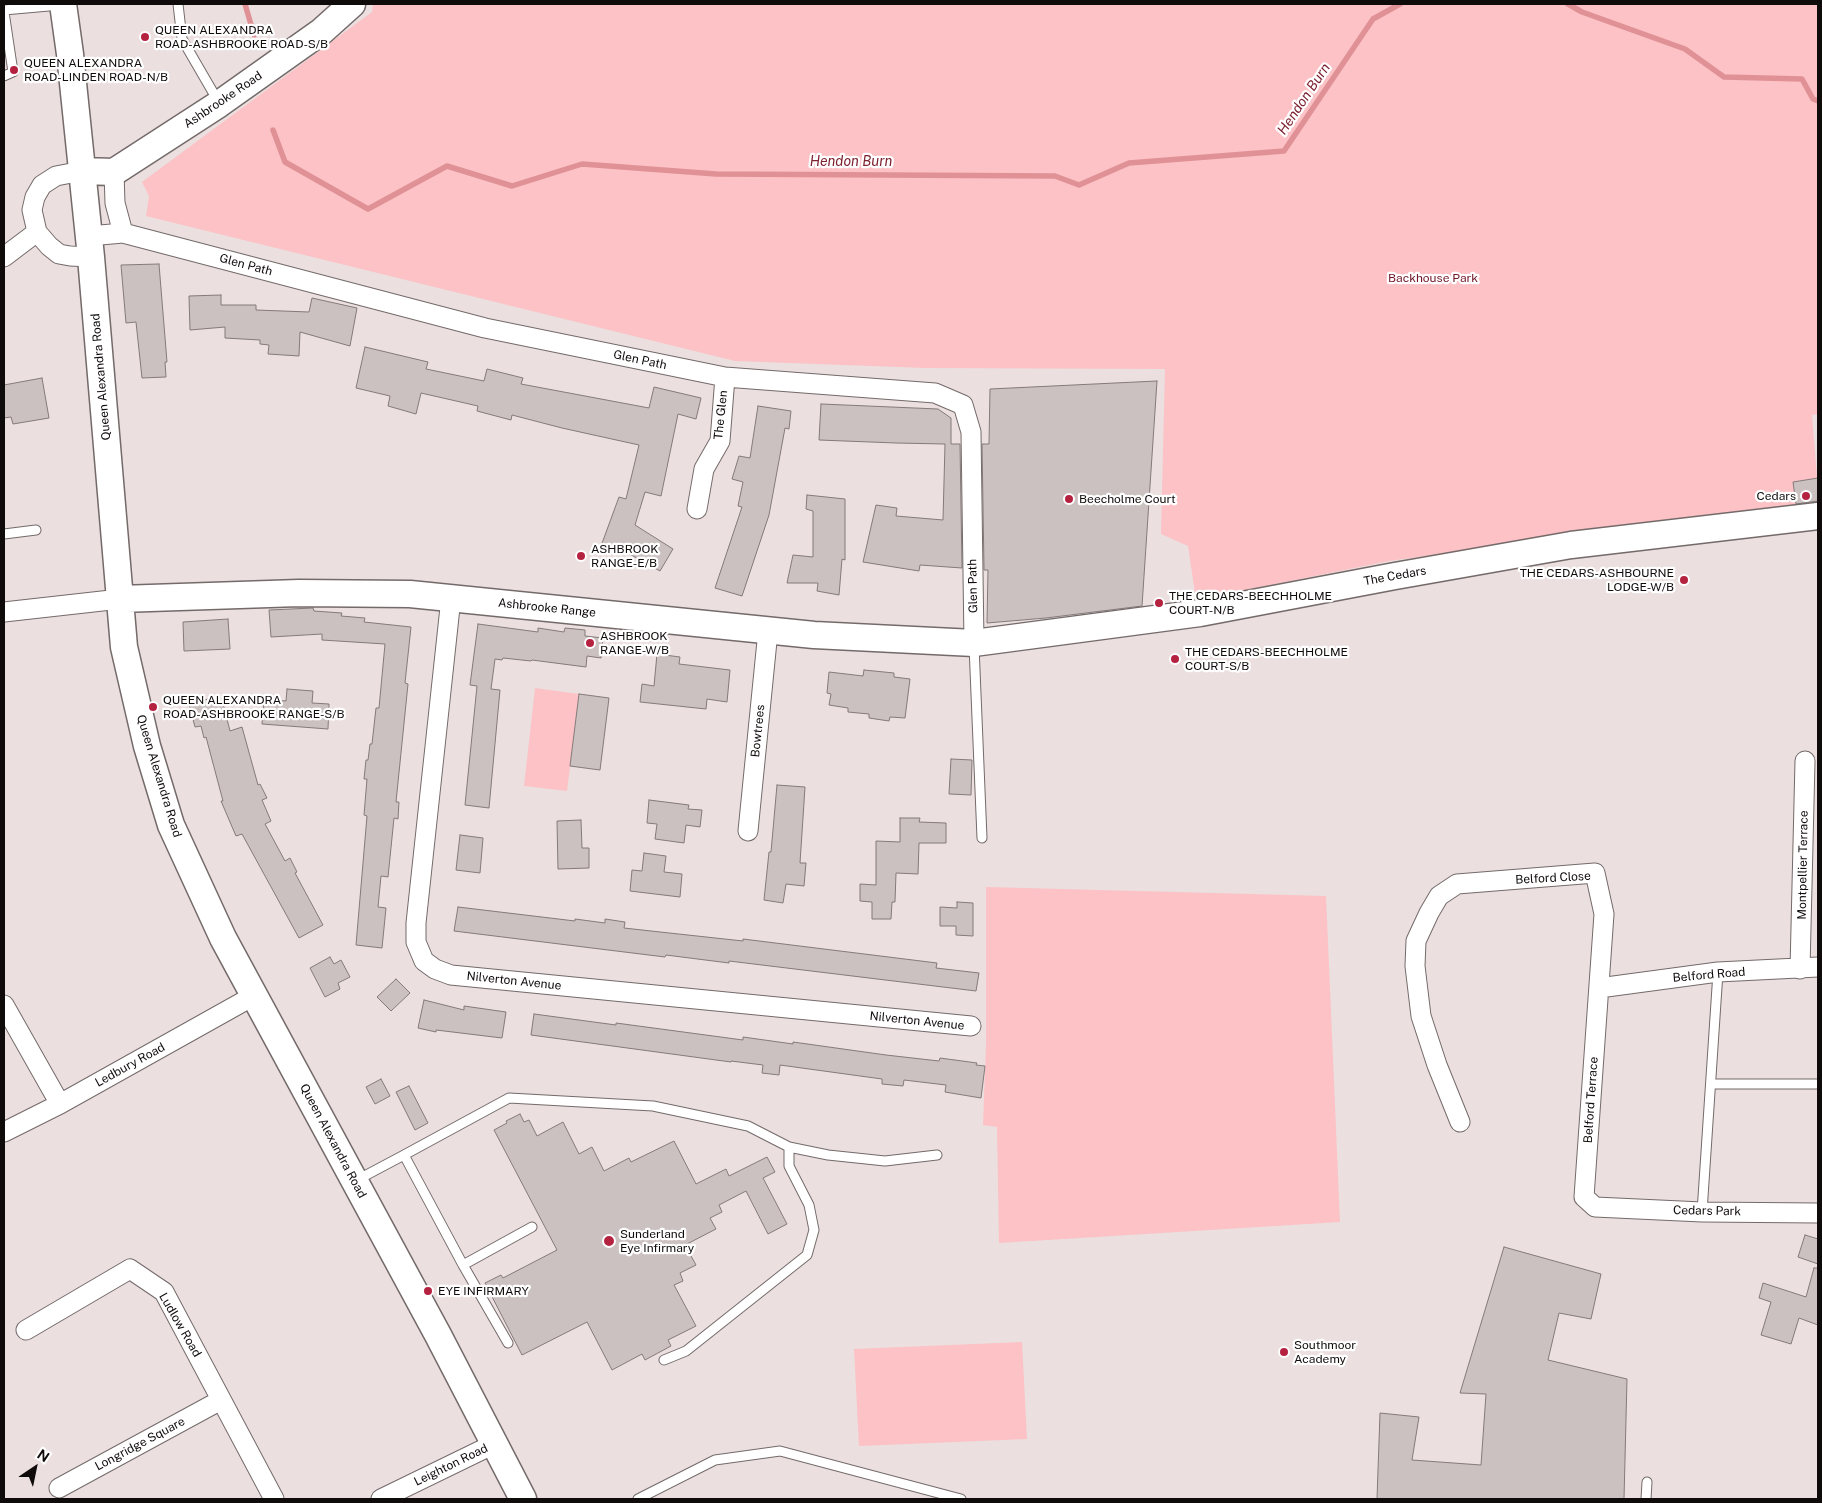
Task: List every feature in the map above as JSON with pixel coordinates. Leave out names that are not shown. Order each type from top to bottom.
[{"type":"street","name":"Queen Alexandra Road","points":[[63,4],[90,246],[124,647],[147,746],[171,825],[223,938],[355,1181],[523,1499]]},
{"type":"street","name":"Ashbrooke Road","points":[[114,172],[219,104],[322,31],[352,4]]},
{"type":"street","points":[[4,257],[37,232],[32,210],[35,197],[42,185],[56,176],[82,171],[114,172],[115,203],[122,233]]},
{"type":"street","name":"Glen Path","points":[[37,232],[59,254],[70,256],[122,233],[485,328],[725,377],[935,393],[963,405],[972,432],[974,643]]},
{"type":"street","name":"The Glen","points":[[697,509],[704,469],[720,442],[725,377]]},
{"type":"street","name":"The Cedars","points":[[974,643],[1200,614],[1395,576],[1571,545],[1818,516]]},
{"type":"street","name":"Ashbrooke Range","points":[[120,599],[299,593],[410,594],[814,635],[974,643]]},
{"type":"street","name":"Nilverton Avenue","points":[[451,598],[416,923],[416,942],[424,961],[435,969],[451,974],[972,1026]]},
{"type":"street","points":[[4,612],[120,599]]},
{"type":"street","name":"Bowtrees","points":[[748,831],[768,630]]},
{"type":"street","name":"Montpellier Terrace","points":[[1806,761],[1809,968]]},
{"type":"street","name":"Belford Close","points":[[1460,1122],[1420,1016],[1415,966],[1416,941],[1439,896],[1457,884],[1595,873],[1604,914],[1599,988]]},
{"type":"street","name":"Belford Road","points":[[1599,988],[1718,972],[1809,968]]},
{"type":"street","name":"Belford Terrace","points":[[1595,1207],[1584,1196],[1599,988]]},
{"type":"street","name":"Ledbury Road","points":[[4,1132],[60,1104],[255,995]]},
{"type":"street","points":[[4,1005],[60,1104]]},
{"type":"street","name":"Cedars Park","points":[[1595,1207],[1702,1212],[1818,1213]]},
{"type":"street","name":"Ludlow Road","points":[[26,1330],[130,1269],[164,1292],[274,1499]]},
{"type":"street","name":"Longridge Square","points":[[59,1488],[222,1400]]},
{"type":"street","name":"Leighton Road","points":[[381,1499],[494,1444]]},
{"type":"lane","points":[[4,76],[13,72],[4,11],[63,4]]},
{"type":"lane","points":[[178,4],[182,39],[219,104]]},
{"type":"lane","points":[[4,534],[36,530]]},
{"type":"lane","points":[[974,643],[982,838]]},
{"type":"lane","points":[[1702,1212],[1718,972]]},
{"type":"lane","points":[[1711,1084],[1818,1084]]},
{"type":"lane","points":[[355,1181],[508,1098],[653,1106],[748,1126],[789,1147],[828,1155],[884,1161],[937,1155]]},
{"type":"lane","points":[[664,1360],[686,1351],[807,1255],[814,1230],[809,1205],[788,1166],[789,1147]]},
{"type":"lane","points":[[404,1155],[508,1343]]},
{"type":"lane","points":[[463,1264],[532,1227]]},
{"type":"lane","points":[[638,1499],[715,1460],[780,1451],[961,1499]]},
{"type":"lane","points":[[1646,1499],[1647,1482]]},
{"type":"green space","name":"Backhouse Park","points":[[373,4],[1818,4],[1818,414],[1812,415],[1817,478],[1793,482],[1796,508],[1389,561],[1196,600],[1188,546],[1161,534],[1165,369],[926,368],[735,361],[146,216],[149,196],[142,182],[372,12]]},
{"type":"green space","points":[[535,688],[579,694],[567,791],[524,786]]},
{"type":"green space","points":[[986,887],[1326,896],[1340,1222],[999,1243],[997,1127],[983,1125],[986,1045]]},
{"type":"green space","points":[[1022,1342],[1027,1439],[859,1446],[854,1349]]},
{"type":"building","points":[[159,264],[167,362],[165,362],[166,377],[142,378],[136,322],[126,323],[121,265]]},
{"type":"building","points":[[221,295],[221,305],[256,305],[256,310],[309,312],[312,298],[357,308],[350,346],[300,332],[299,356],[268,354],[269,345],[260,344],[260,340],[225,338],[225,327],[190,330],[189,296]]},
{"type":"building","points":[[365,347],[428,362],[426,369],[484,381],[487,369],[523,378],[521,384],[649,408],[654,387],[701,398],[696,419],[678,414],[661,496],[645,492],[635,525],[673,549],[660,571],[624,551],[601,546],[619,497],[626,499],[639,445],[512,415],[511,420],[477,411],[478,406],[421,393],[416,414],[388,406],[390,396],[356,388]]},
{"type":"building","points":[[42,378],[49,418],[13,424],[11,417],[4,418],[4,385]]},
{"type":"building","name":"Beecholme Court","points":[[1157,381],[1142,606],[987,623],[988,570],[984,570],[982,444],[989,444],[990,389]]},
{"type":"building","points":[[821,404],[938,409],[951,418],[951,444],[960,444],[962,568],[920,565],[919,571],[863,562],[876,505],[897,508],[896,516],[943,520],[945,444],[819,440]]},
{"type":"building","points":[[758,406],[791,411],[789,429],[785,428],[769,515],[742,596],[715,588],[742,507],[738,506],[743,482],[732,479],[739,456],[750,458]]},
{"type":"building","name":"Cedars","points":[[1818,478],[1818,501],[1796,504],[1793,482]]},
{"type":"building","points":[[807,495],[845,499],[845,560],[842,559],[839,595],[817,591],[818,583],[787,583],[793,555],[813,557],[813,511],[806,509]]},
{"type":"building","points":[[313,608],[314,611],[342,613],[341,616],[365,618],[364,622],[411,627],[405,683],[408,684],[396,802],[399,802],[398,819],[394,818],[388,877],[381,876],[378,907],[386,908],[382,948],[356,945],[367,816],[364,815],[367,779],[364,779],[366,760],[368,760],[370,744],[372,744],[376,708],[379,708],[385,644],[322,640],[322,634],[271,637],[269,610]]},
{"type":"building","points":[[228,619],[230,649],[184,651],[183,622]]},
{"type":"building","points":[[478,624],[538,632],[538,628],[564,632],[565,628],[585,630],[585,636],[603,638],[601,658],[587,656],[586,667],[532,660],[495,659],[491,689],[500,690],[489,808],[465,805],[477,686],[470,685]]},
{"type":"building","points":[[657,654],[680,657],[679,664],[730,670],[727,702],[707,699],[706,709],[640,702],[642,684],[654,686]]},
{"type":"building","points":[[864,670],[894,673],[894,677],[910,679],[905,718],[890,717],[889,721],[869,718],[869,714],[848,712],[848,708],[829,705],[831,694],[827,693],[829,672],[863,676]]},
{"type":"building","points":[[287,689],[313,691],[312,703],[329,704],[328,729],[262,724],[264,699],[286,701]]},
{"type":"building","points":[[579,694],[609,698],[600,770],[570,766]]},
{"type":"building","points":[[212,698],[214,705],[223,703],[230,731],[242,727],[258,785],[260,784],[267,798],[262,800],[271,821],[265,824],[285,861],[290,858],[297,872],[295,873],[323,925],[299,938],[242,834],[236,836],[221,801],[223,801],[206,737],[204,738],[201,726],[195,727],[189,704]]},
{"type":"building","points":[[951,759],[972,760],[971,795],[949,794]]},
{"type":"building","points":[[777,785],[805,787],[800,863],[806,863],[804,886],[786,884],[783,903],[764,900],[769,852],[771,852]]},
{"type":"building","points":[[649,800],[689,805],[688,809],[702,810],[700,827],[686,825],[684,843],[655,839],[657,824],[647,823]]},
{"type":"building","points":[[900,818],[920,818],[919,822],[946,823],[946,843],[919,843],[918,874],[896,873],[895,902],[892,902],[891,919],[872,919],[872,902],[860,901],[860,884],[876,885],[876,841],[900,842]]},
{"type":"building","points":[[581,820],[582,848],[589,848],[589,868],[558,869],[557,821]]},
{"type":"building","points":[[460,835],[483,838],[480,873],[456,870]]},
{"type":"building","points":[[644,853],[666,856],[664,872],[682,874],[680,897],[630,891],[632,870],[642,871]]},
{"type":"building","points":[[957,902],[973,903],[973,936],[956,935],[956,926],[940,926],[940,907],[957,908]]},
{"type":"building","points":[[458,907],[575,921],[575,919],[605,923],[605,919],[625,922],[624,928],[743,941],[743,939],[937,963],[936,968],[979,973],[976,991],[729,961],[729,963],[666,955],[665,957],[454,931]]},
{"type":"building","points":[[330,957],[334,964],[341,960],[350,977],[338,983],[340,989],[325,997],[310,968]]},
{"type":"building","points":[[396,979],[410,993],[391,1011],[377,997]]},
{"type":"building","points":[[424,1000],[464,1010],[464,1006],[506,1012],[502,1038],[436,1030],[436,1032],[418,1028]]},
{"type":"building","points":[[534,1014],[743,1040],[743,1037],[939,1061],[940,1058],[977,1063],[976,1065],[985,1066],[981,1098],[945,1092],[946,1085],[904,1080],[903,1086],[882,1084],[882,1079],[780,1065],[779,1075],[762,1073],[763,1065],[531,1035]]},
{"type":"building","points":[[381,1079],[390,1096],[375,1104],[366,1087]]},
{"type":"building","points":[[409,1086],[428,1123],[415,1130],[396,1092]]},
{"type":"building","name":"Sunderland Eye Infirmary","points":[[520,1114],[524,1122],[529,1120],[537,1136],[563,1122],[579,1154],[592,1147],[604,1171],[629,1158],[631,1162],[674,1141],[696,1184],[726,1169],[729,1176],[767,1157],[775,1172],[763,1178],[787,1224],[768,1234],[746,1191],[719,1205],[722,1212],[710,1218],[716,1229],[685,1245],[696,1265],[680,1273],[683,1281],[674,1285],[696,1326],[668,1340],[671,1346],[645,1360],[642,1354],[612,1370],[587,1322],[522,1355],[485,1283],[501,1275],[503,1278],[557,1250],[494,1130]]},
{"type":"building","points":[[1805,1235],[1818,1239],[1818,1264],[1798,1257]]},
{"type":"building","points":[[1504,1247],[1601,1274],[1591,1319],[1559,1313],[1548,1360],[1627,1379],[1624,1499],[1377,1499],[1380,1413],[1419,1417],[1412,1460],[1481,1465],[1486,1394],[1460,1393]]},
{"type":"building","points":[[1814,1268],[1818,1268],[1818,1325],[1799,1318],[1791,1344],[1761,1335],[1771,1302],[1759,1298],[1763,1283],[1806,1297]]},
{"type":"waterway","points":[[245,4],[254,35]]},
{"type":"waterway","name":"Hendon Burn","points":[[273,130],[285,162],[368,209],[447,166],[512,186],[582,164],[716,174],[1055,176],[1079,185],[1129,163],[1284,151],[1373,19],[1400,4]]},
{"type":"waterway","name":"Hendon Burn","points":[[1568,4],[1582,12],[1685,49],[1724,77],[1802,79],[1813,99],[1818,101]]},
{"type":"place","name":"QUEEN ALEXANDRA ROAD-ASHBROOKE ROAD-S/B","points":[[145,37]]},
{"type":"place","name":"QUEEN ALEXANDRA ROAD-LINDEN ROAD-N/B","points":[[14,70]]},
{"type":"place","name":"Cedars","points":[[1806,496]]},
{"type":"place","name":"Beecholme Court","points":[[1069,499]]},
{"type":"place","name":"ASHBROOK RANGE-E/B","points":[[581,556]]},
{"type":"place","name":"THE CEDARS-ASHBOURNE LODGE-W/B","points":[[1684,580]]},
{"type":"place","name":"THE CEDARS-BEECHHOLME COURT-N/B","points":[[1159,603]]},
{"type":"place","name":"ASHBROOK RANGE-W/B","points":[[590,643]]},
{"type":"place","name":"THE CEDARS-BEECHHOLME COURT-S/B","points":[[1175,659]]},
{"type":"place","name":"QUEEN ALEXANDRA ROAD-ASHBROOKE RANGE-S/B","points":[[153,707]]},
{"type":"place","name":"Sunderland Eye Infirmary","points":[[609,1241]]},
{"type":"place","name":"EYE INFIRMARY","points":[[428,1291]]},
{"type":"place","name":"Southmoor Academy","points":[[1284,1352]]}]
